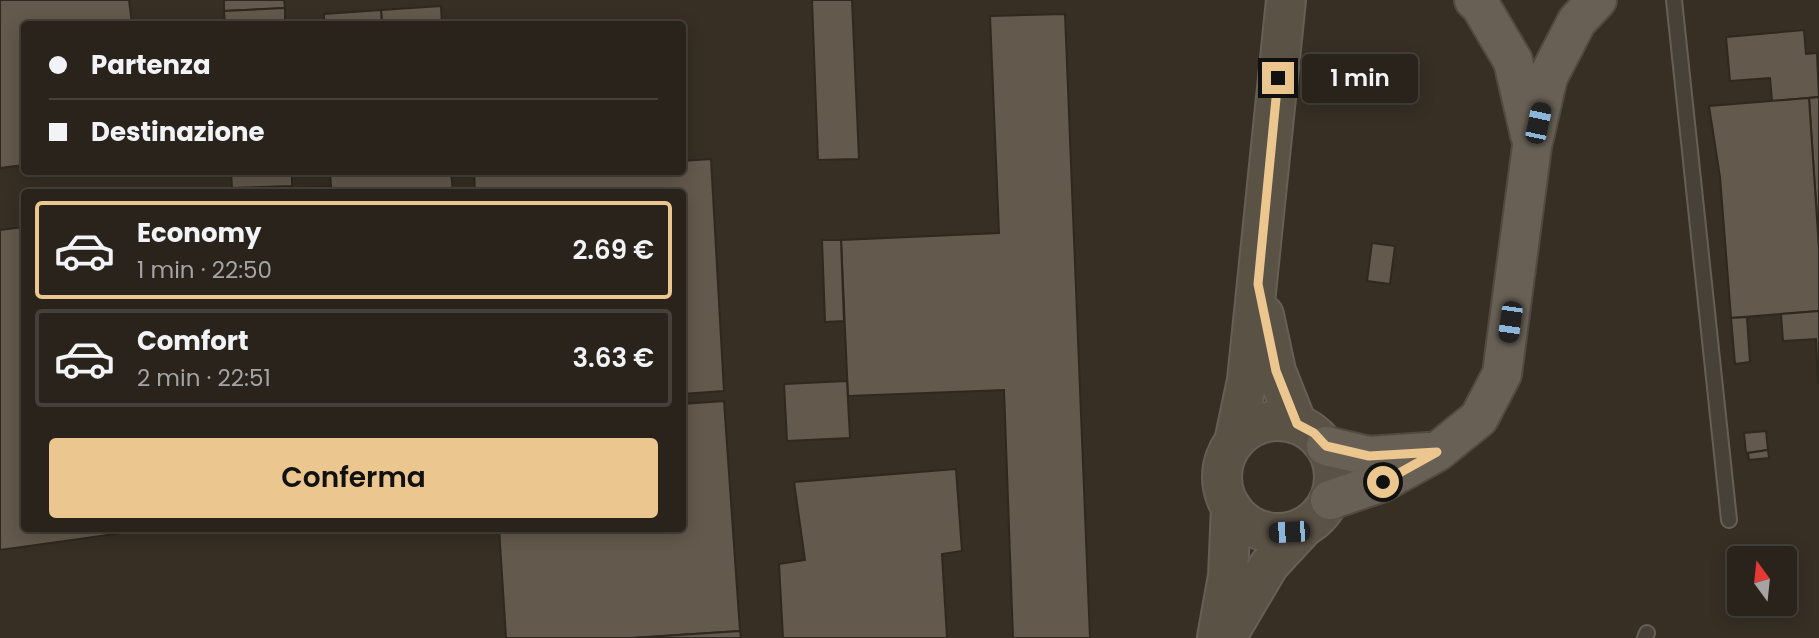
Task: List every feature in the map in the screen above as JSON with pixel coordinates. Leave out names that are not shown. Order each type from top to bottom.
[{"type":"main road","points":[[1286,0],[1247,380],[1234,442],[1223,467],[1225,495],[1231,507],[1242,519],[1256,528],[1272,533],[1289,532],[1318,514],[1383,482],[1437,452],[1479,418],[1502,374],[1532,146],[1548,77],[1577,21],[1597,0]]},
{"type":"main road","points":[[1474,0],[1480,5],[1513,61],[1532,146]]},
{"type":"main road","points":[[1226,638],[1269,565],[1318,514],[1335,482],[1334,464],[1312,435],[1276,371],[1258,284]]},
{"type":"main road","points":[[1234,442],[1247,430],[1263,423],[1280,421],[1369,456],[1437,452]]},
{"type":"main road","points":[[1217,638],[1228,576],[1231,507]]},
{"type":"lane","points":[[1674,0],[1729,520]]},
{"type":"building","points":[[0,0],[129,0],[132,21],[21,21],[21,165],[0,168]]},
{"type":"building","points":[[224,0],[284,0],[285,8],[224,11]]},
{"type":"building","points":[[812,0],[852,0],[859,159],[818,160]]},
{"type":"building","points":[[441,6],[442,21],[382,21],[381,10]]},
{"type":"building","points":[[285,8],[285,21],[225,21],[224,11]]},
{"type":"building","points":[[381,10],[382,21],[324,21],[324,14]]},
{"type":"building","points":[[1065,14],[1090,638],[1013,638],[1004,390],[848,396],[841,240],[999,233],[990,16]]},
{"type":"building","points":[[1804,30],[1806,54],[1817,53],[1819,97],[1772,101],[1770,78],[1730,81],[1726,37]]},
{"type":"building","points":[[1819,97],[1819,249],[1809,98]]},
{"type":"building","points":[[1809,98],[1819,249],[1819,311],[1731,318],[1720,177],[1709,106]]},
{"type":"building","points":[[711,159],[724,391],[686,394],[686,189],[475,189],[474,175],[686,175],[686,161]]},
{"type":"building","points":[[231,175],[292,175],[292,186],[232,188]]},
{"type":"building","points":[[330,175],[451,175],[453,189],[310,187],[331,186]]},
{"type":"building","points":[[21,227],[21,532],[129,532],[0,550],[0,230]]},
{"type":"building","points":[[822,240],[841,240],[844,321],[825,322]]},
{"type":"building","points":[[1372,243],[1395,246],[1390,284],[1367,281]]},
{"type":"building","points":[[1819,311],[1818,383],[1816,339],[1783,341],[1781,314]]},
{"type":"building","points":[[1747,317],[1750,362],[1735,364],[1731,318]]},
{"type":"building","points":[[847,381],[850,438],[787,441],[784,384]]},
{"type":"building","points":[[724,401],[740,631],[632,638],[506,638],[499,532],[686,532],[686,404]]},
{"type":"building","points":[[1766,431],[1768,450],[1746,453],[1744,433]]},
{"type":"building","points":[[1768,450],[1769,458],[1749,460],[1748,453]]},
{"type":"building","points":[[956,469],[962,551],[942,554],[947,638],[783,638],[779,564],[805,560],[794,482]]},
{"type":"building","points":[[740,631],[741,638],[632,638]]},
{"type":"route","points":[[1278,78],[1258,284],[1276,371],[1297,424],[1314,433],[1326,446],[1369,456],[1437,452],[1383,482]]}]
